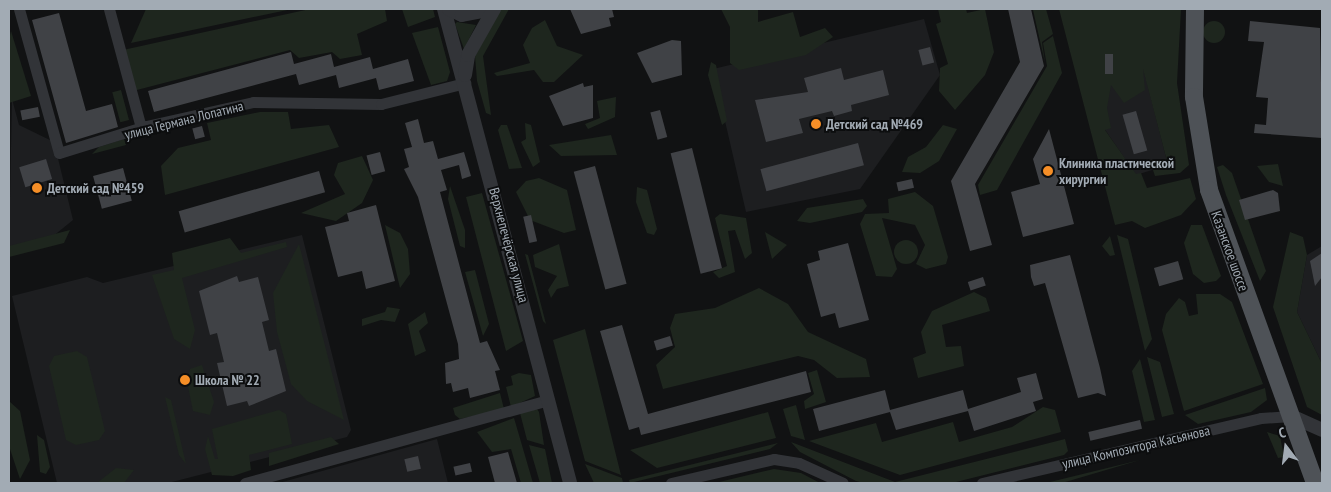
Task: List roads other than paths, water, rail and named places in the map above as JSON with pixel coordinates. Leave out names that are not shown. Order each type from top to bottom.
[{"type":"main road","name":"Казанское шоссе","points":[[1195,9],[1194,97],[1208,183],[1315,483]]},
{"type":"street","name":"улица Германа Лопатина","points":[[19,9],[58,153],[253,102],[381,104],[430,94],[465,81]]},
{"type":"street","points":[[108,9],[142,131]]},
{"type":"street","name":"Верхнепечёрская улица","points":[[444,9],[465,81],[570,483]]},
{"type":"street","points":[[449,9],[462,15],[493,9]]},
{"type":"street","points":[[465,81],[468,55],[493,9]]},
{"type":"street","points":[[245,483],[549,400]]},
{"type":"street","points":[[1291,416],[1322,430]]},
{"type":"street","name":"улица Композитора Касьянова","points":[[982,483],[1026,478],[1261,418],[1291,416]]},
{"type":"street","points":[[670,483],[774,459],[799,463],[843,483]]},
{"type":"place","name":"Детский сад №469","points":[[816,124]]},
{"type":"place","name":"Клиника пластической хирургии","points":[[1048,171]]},
{"type":"place","name":"Детский сад №459","points":[[37,188]]},
{"type":"place","name":"Школа № 22","points":[[185,380]]}]
